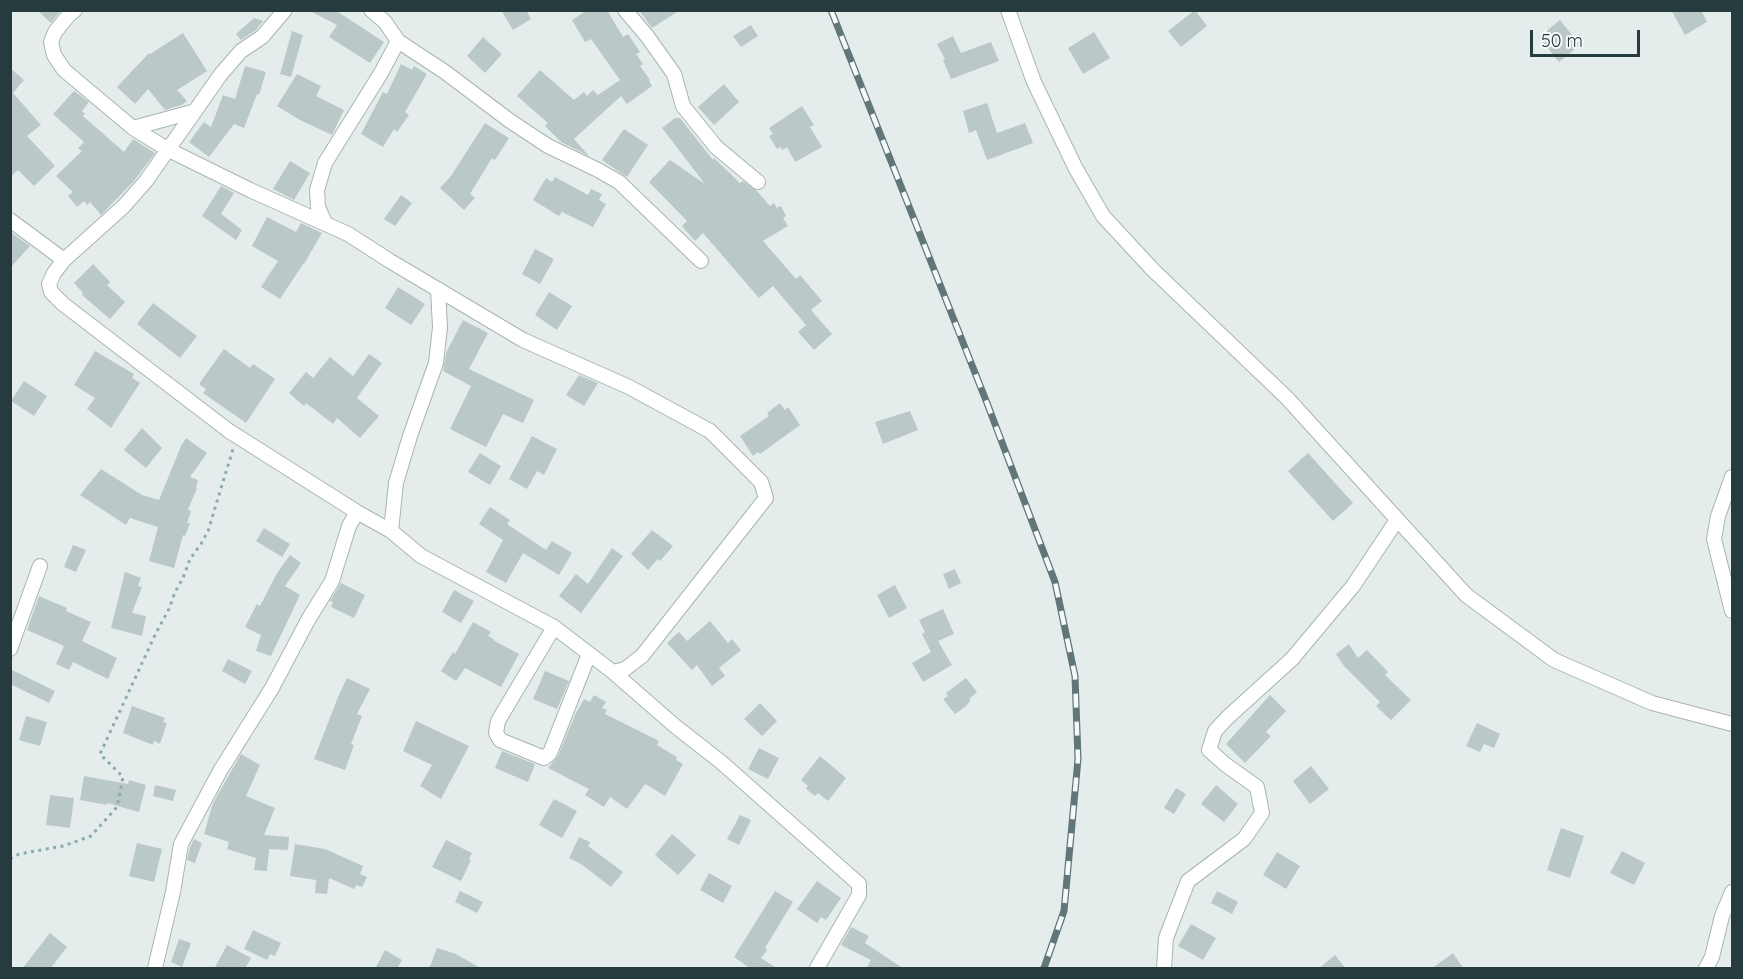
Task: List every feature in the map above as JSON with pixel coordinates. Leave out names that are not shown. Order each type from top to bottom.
[{"type":"street","points":[[75,10],[55,32],[51,42],[54,55],[64,69],[133,128],[167,149],[250,190],[348,234],[523,340],[629,387],[710,430],[761,482],[766,498],[753,517],[642,656],[625,669],[612,672]]},
{"type":"street","points":[[285,10],[262,37],[241,51],[221,74],[192,112],[146,181],[124,206],[64,260],[49,284],[51,292],[63,304],[238,436],[391,531],[422,556],[554,627],[721,762],[860,884],[859,895],[817,969]]},
{"type":"street","points":[[371,10],[385,22],[398,41],[445,72],[510,121],[548,146],[619,182],[701,261]]},
{"type":"street","points":[[625,10],[648,36],[674,74],[683,106],[716,147],[758,182]]},
{"type":"street","points":[[1008,10],[1034,82],[1075,166],[1103,216],[1153,270],[1287,398],[1466,594],[1554,660],[1652,704],[1732,724]]},
{"type":"street","points":[[325,223],[318,207],[317,190],[325,163],[385,67],[398,41]]},
{"type":"street","points":[[133,128],[192,112]]},
{"type":"street","points":[[10,220],[64,260]]},
{"type":"street","points":[[391,531],[396,483],[436,363],[440,327],[438,289]]},
{"type":"street","points":[[1732,477],[1718,516],[1714,540],[1732,610]]},
{"type":"street","points":[[155,969],[173,892],[181,844],[220,771],[272,688],[308,620],[332,581],[349,526],[357,512]]},
{"type":"street","points":[[1164,969],[1166,938],[1188,881],[1244,839],[1262,813],[1257,787],[1209,750],[1215,731],[1292,659],[1353,586],[1397,520]]},
{"type":"street","points":[[10,649],[40,566]]},
{"type":"street","points":[[554,627],[498,721],[496,733],[500,740],[544,758],[550,753],[589,654]]},
{"type":"street","points":[[1706,969],[1712,957],[1722,916],[1732,892]]},
{"type":"path","points":[[10,859],[19,854],[63,846],[91,836],[117,807],[123,777],[100,754],[156,633],[170,609],[190,559],[208,531],[238,436]]},
{"type":"building","points":[[37,10],[61,10],[51,23]]},
{"type":"building","points":[[308,10],[335,10],[384,42],[370,63],[329,37],[337,25]]},
{"type":"building","points":[[501,10],[526,10],[531,19],[513,30]]},
{"type":"building","points":[[587,10],[607,10],[623,37],[628,34],[640,52],[636,54],[643,64],[640,66],[652,86],[627,104],[621,96],[574,139],[589,156],[561,142],[545,126],[548,123],[517,96],[540,70],[574,100],[584,92],[587,96],[593,90],[598,95],[620,80],[591,39],[585,42],[572,20]]},
{"type":"building","points":[[639,10],[680,10],[652,28]]},
{"type":"building","points":[[1195,10],[1207,26],[1181,47],[1168,31]]},
{"type":"building","points":[[1671,10],[1701,10],[1707,22],[1685,35]]},
{"type":"building","points":[[254,18],[263,21],[256,30],[241,40],[236,34]]},
{"type":"building","points":[[1560,20],[1580,45],[1559,62],[1539,37]]},
{"type":"building","points":[[751,25],[758,36],[741,47],[733,36]]},
{"type":"building","points":[[292,31],[303,35],[291,77],[280,74]]},
{"type":"building","points":[[1094,32],[1110,58],[1083,74],[1068,48]]},
{"type":"building","points":[[183,33],[207,71],[177,90],[187,101],[182,105],[165,110],[148,89],[135,104],[117,87],[149,53]]},
{"type":"building","points":[[953,36],[961,53],[991,42],[999,61],[951,79],[943,60],[945,59],[937,44]]},
{"type":"building","points":[[483,37],[502,54],[485,73],[467,56]]},
{"type":"building","points":[[401,64],[412,70],[414,66],[427,74],[405,112],[409,115],[397,132],[394,129],[383,147],[361,134],[383,92],[387,94]]},
{"type":"building","points":[[245,66],[266,72],[259,95],[257,94],[244,128],[234,124],[209,157],[189,142],[204,122],[211,127],[223,95],[235,99]]},
{"type":"building","points":[[10,68],[24,80],[13,93],[41,125],[27,136],[55,166],[34,186],[18,170],[10,177]]},
{"type":"building","points":[[297,74],[321,86],[316,96],[344,110],[332,135],[277,106]]},
{"type":"building","points":[[724,84],[739,102],[714,125],[698,107]]},
{"type":"building","points":[[74,91],[89,102],[82,111],[85,114],[83,116],[124,152],[133,139],[155,153],[134,181],[101,215],[90,202],[87,205],[84,201],[77,207],[68,196],[73,192],[56,176],[82,151],[78,148],[84,142],[53,114]]},
{"type":"building","points":[[987,103],[997,133],[1025,123],[1033,143],[987,160],[976,130],[969,133],[963,111]]},
{"type":"building","points":[[802,106],[814,125],[810,127],[822,147],[795,162],[787,147],[782,150],[780,147],[777,149],[769,136],[773,134],[769,128]]},
{"type":"building","points":[[675,118],[680,118],[713,160],[714,158],[740,183],[743,181],[757,191],[770,206],[774,203],[777,208],[781,206],[786,216],[783,218],[788,226],[763,241],[796,279],[800,275],[822,301],[811,310],[832,334],[814,350],[798,332],[806,325],[773,286],[759,298],[703,233],[695,241],[682,226],[687,221],[649,182],[670,160],[705,184],[662,128]]},
{"type":"building","points":[[485,123],[509,138],[495,160],[492,158],[470,194],[475,198],[464,210],[440,188],[451,176]]},
{"type":"building","points":[[624,129],[648,145],[627,177],[602,160]]},
{"type":"building","points":[[290,161],[310,173],[294,200],[273,189]]},
{"type":"building","points":[[555,177],[588,195],[591,189],[602,194],[599,200],[606,204],[593,227],[562,212],[559,216],[533,200],[546,178],[552,182]]},
{"type":"building","points":[[221,186],[234,193],[221,214],[242,230],[236,240],[202,216]]},
{"type":"building","points":[[401,195],[412,203],[395,226],[384,219]]},
{"type":"building","points":[[267,217],[296,232],[301,223],[322,233],[280,299],[261,287],[278,261],[252,246]]},
{"type":"building","points":[[10,232],[30,246],[10,268]]},
{"type":"building","points":[[535,249],[554,259],[540,284],[522,274]]},
{"type":"building","points":[[93,264],[110,282],[107,285],[125,302],[110,319],[82,295],[83,293],[74,283]]},
{"type":"building","points":[[398,287],[425,304],[411,325],[385,308]]},
{"type":"building","points":[[549,292],[572,306],[557,330],[535,315]]},
{"type":"building","points":[[153,303],[197,336],[180,358],[137,324]]},
{"type":"building","points":[[463,320],[488,333],[469,369],[534,400],[523,423],[503,414],[486,447],[450,429],[471,386],[443,371],[446,353]]},
{"type":"building","points":[[224,349],[250,368],[253,364],[275,379],[246,423],[203,393],[206,389],[199,384]]},
{"type":"building","points":[[95,351],[134,374],[132,378],[140,383],[111,428],[87,409],[95,398],[74,385]]},
{"type":"building","points":[[369,354],[382,363],[357,398],[379,416],[360,438],[337,418],[333,424],[306,403],[304,406],[289,393],[306,372],[313,378],[330,357],[353,376]]},
{"type":"building","points":[[579,375],[598,383],[584,406],[566,395]]},
{"type":"building","points":[[24,381],[47,396],[34,416],[11,401]]},
{"type":"building","points":[[780,403],[785,410],[788,407],[800,425],[760,454],[758,452],[753,456],[740,436],[769,416],[767,413]]},
{"type":"building","points":[[910,411],[918,430],[883,444],[875,422]]},
{"type":"building","points":[[142,428],[162,448],[146,468],[124,450]]},
{"type":"building","points":[[532,436],[557,449],[544,475],[537,471],[527,489],[509,479]]},
{"type":"building","points":[[186,438],[207,453],[190,477],[198,480],[197,488],[188,510],[191,511],[187,523],[190,523],[185,536],[183,535],[174,568],[149,561],[158,527],[130,518],[126,525],[80,495],[101,469],[142,495],[159,500]]},
{"type":"building","points":[[480,453],[501,466],[490,485],[468,472]]},
{"type":"building","points":[[1308,453],[1353,503],[1333,521],[1288,471]]},
{"type":"building","points":[[490,507],[510,520],[507,524],[546,550],[552,541],[572,553],[559,575],[523,553],[506,583],[486,572],[503,540],[479,524]]},
{"type":"building","points":[[264,528],[290,544],[282,557],[256,541]]},
{"type":"building","points":[[652,530],[673,546],[660,561],[658,559],[648,570],[631,554]]},
{"type":"building","points":[[73,545],[86,550],[76,572],[64,567]]},
{"type":"building","points":[[612,548],[623,556],[581,613],[559,596],[576,574],[588,584]]},
{"type":"building","points":[[290,555],[301,563],[285,586],[300,595],[271,656],[256,651],[261,635],[245,627],[257,604],[260,606],[277,573]]},
{"type":"building","points":[[955,569],[961,583],[949,589],[943,574]]},
{"type":"building","points":[[125,572],[141,578],[138,586],[142,587],[132,613],[146,616],[142,636],[111,628]]},
{"type":"building","points":[[341,583],[365,595],[354,618],[331,607],[333,602],[330,601]]},
{"type":"building","points":[[895,585],[907,608],[889,618],[877,595]]},
{"type":"building","points":[[454,590],[474,601],[461,623],[442,612]]},
{"type":"building","points":[[39,596],[91,622],[82,641],[117,658],[108,679],[73,662],[69,670],[56,664],[64,646],[27,630]]},
{"type":"building","points":[[943,609],[954,634],[938,641],[952,665],[923,682],[912,663],[931,652],[922,634],[925,632],[919,620]]},
{"type":"building","points":[[710,621],[728,643],[732,639],[741,650],[719,668],[725,676],[712,686],[697,665],[692,670],[667,643],[679,632],[687,641]]},
{"type":"building","points":[[473,622],[491,632],[488,636],[493,640],[519,654],[501,687],[465,668],[456,681],[441,671],[453,652],[455,654]]},
{"type":"building","points":[[1349,644],[1358,658],[1367,650],[1388,672],[1385,675],[1411,700],[1391,720],[1376,706],[1380,702],[1344,666],[1336,654]]},
{"type":"building","points":[[228,659],[252,671],[245,684],[222,671]]},
{"type":"building","points":[[10,669],[55,691],[49,703],[10,684]]},
{"type":"building","points":[[545,671],[569,681],[557,709],[533,699]]},
{"type":"building","points":[[347,678],[370,689],[357,714],[362,716],[351,744],[354,745],[345,770],[314,759]]},
{"type":"building","points":[[966,678],[977,692],[969,699],[971,700],[966,706],[955,714],[943,699],[948,696],[946,693]]},
{"type":"building","points":[[594,695],[606,702],[602,708],[607,710],[605,714],[659,741],[657,745],[677,757],[676,760],[683,764],[665,796],[645,784],[627,809],[610,797],[604,807],[585,795],[589,789],[548,768],[558,756],[584,699],[590,702]]},
{"type":"building","points":[[1270,695],[1286,711],[1266,732],[1271,736],[1245,763],[1226,744]]},
{"type":"building","points":[[760,703],[777,721],[762,736],[744,719]]},
{"type":"building","points":[[132,706],[165,718],[163,722],[167,723],[160,744],[154,741],[153,745],[123,733]]},
{"type":"building","points":[[26,716],[47,722],[40,746],[19,740]]},
{"type":"building","points":[[416,721],[469,746],[441,799],[420,786],[432,765],[403,751]]},
{"type":"building","points":[[1477,723],[1500,734],[1494,748],[1484,744],[1480,752],[1466,746]]},
{"type":"building","points":[[759,748],[779,758],[768,779],[748,769]]},
{"type":"building","points":[[502,751],[535,764],[528,782],[495,768]]},
{"type":"building","points":[[241,754],[260,765],[246,796],[275,808],[264,835],[289,837],[288,850],[269,849],[267,871],[254,870],[256,858],[227,849],[229,842],[204,834],[213,803]]},
{"type":"building","points":[[820,756],[846,778],[828,801],[818,793],[815,796],[806,789],[808,786],[801,780]]},
{"type":"building","points":[[1311,766],[1329,789],[1310,804],[1293,781]]},
{"type":"building","points":[[84,776],[128,784],[129,780],[146,785],[139,812],[107,803],[107,805],[80,800]]},
{"type":"building","points":[[155,785],[176,790],[173,801],[153,796]]},
{"type":"building","points":[[1216,785],[1238,804],[1224,822],[1201,804]]},
{"type":"building","points":[[1176,788],[1186,794],[1174,814],[1164,808]]},
{"type":"building","points":[[50,795],[74,798],[70,828],[46,825]]},
{"type":"building","points":[[554,799],[577,811],[562,838],[539,825]]},
{"type":"building","points":[[740,815],[751,820],[739,845],[727,839]]},
{"type":"building","points":[[1561,828],[1584,836],[1570,878],[1547,870]]},
{"type":"building","points":[[672,834],[696,855],[678,875],[655,855]]},
{"type":"building","points":[[579,837],[590,842],[588,846],[623,872],[611,887],[581,864],[569,858]]},
{"type":"building","points":[[194,839],[202,843],[195,863],[187,860]]},
{"type":"building","points":[[446,840],[472,853],[461,881],[432,867]]},
{"type":"building","points":[[137,843],[162,849],[154,882],[129,876]]},
{"type":"building","points":[[295,844],[325,849],[363,866],[360,874],[367,877],[362,887],[356,885],[354,889],[329,878],[327,894],[315,893],[316,880],[290,876]]},
{"type":"building","points":[[1622,851],[1645,863],[1634,885],[1610,873]]},
{"type":"building","points":[[1277,852],[1300,866],[1286,889],[1263,875]]},
{"type":"building","points":[[709,873],[732,886],[723,903],[700,890]]},
{"type":"building","points":[[817,881],[841,898],[826,920],[821,917],[817,923],[797,909]]},
{"type":"building","points":[[460,891],[483,902],[477,913],[455,902]]},
{"type":"building","points":[[775,891],[793,902],[761,958],[778,969],[751,969],[734,957]]},
{"type":"building","points":[[1217,891],[1238,902],[1232,914],[1211,903]]},
{"type":"building","points":[[1191,924],[1216,938],[1203,960],[1178,946]]},
{"type":"building","points":[[851,927],[869,936],[865,943],[904,969],[866,969],[871,960],[841,945]]},
{"type":"building","points":[[253,930],[281,943],[275,956],[270,954],[267,960],[244,949]]},
{"type":"building","points":[[50,933],[67,947],[50,969],[22,969]]},
{"type":"building","points":[[179,939],[191,943],[182,967],[171,962]]},
{"type":"building","points":[[227,945],[251,958],[245,969],[214,969]]},
{"type":"building","points":[[437,948],[456,954],[482,969],[429,969]]},
{"type":"building","points":[[385,950],[402,960],[397,969],[375,969]]},
{"type":"building","points":[[1453,953],[1464,969],[1431,969]]},
{"type":"building","points":[[1335,955],[1346,969],[1318,969]]},
{"type":"railway","points":[[831,10],[987,403],[1055,582],[1075,676],[1078,759],[1064,911],[1044,968]]}]
